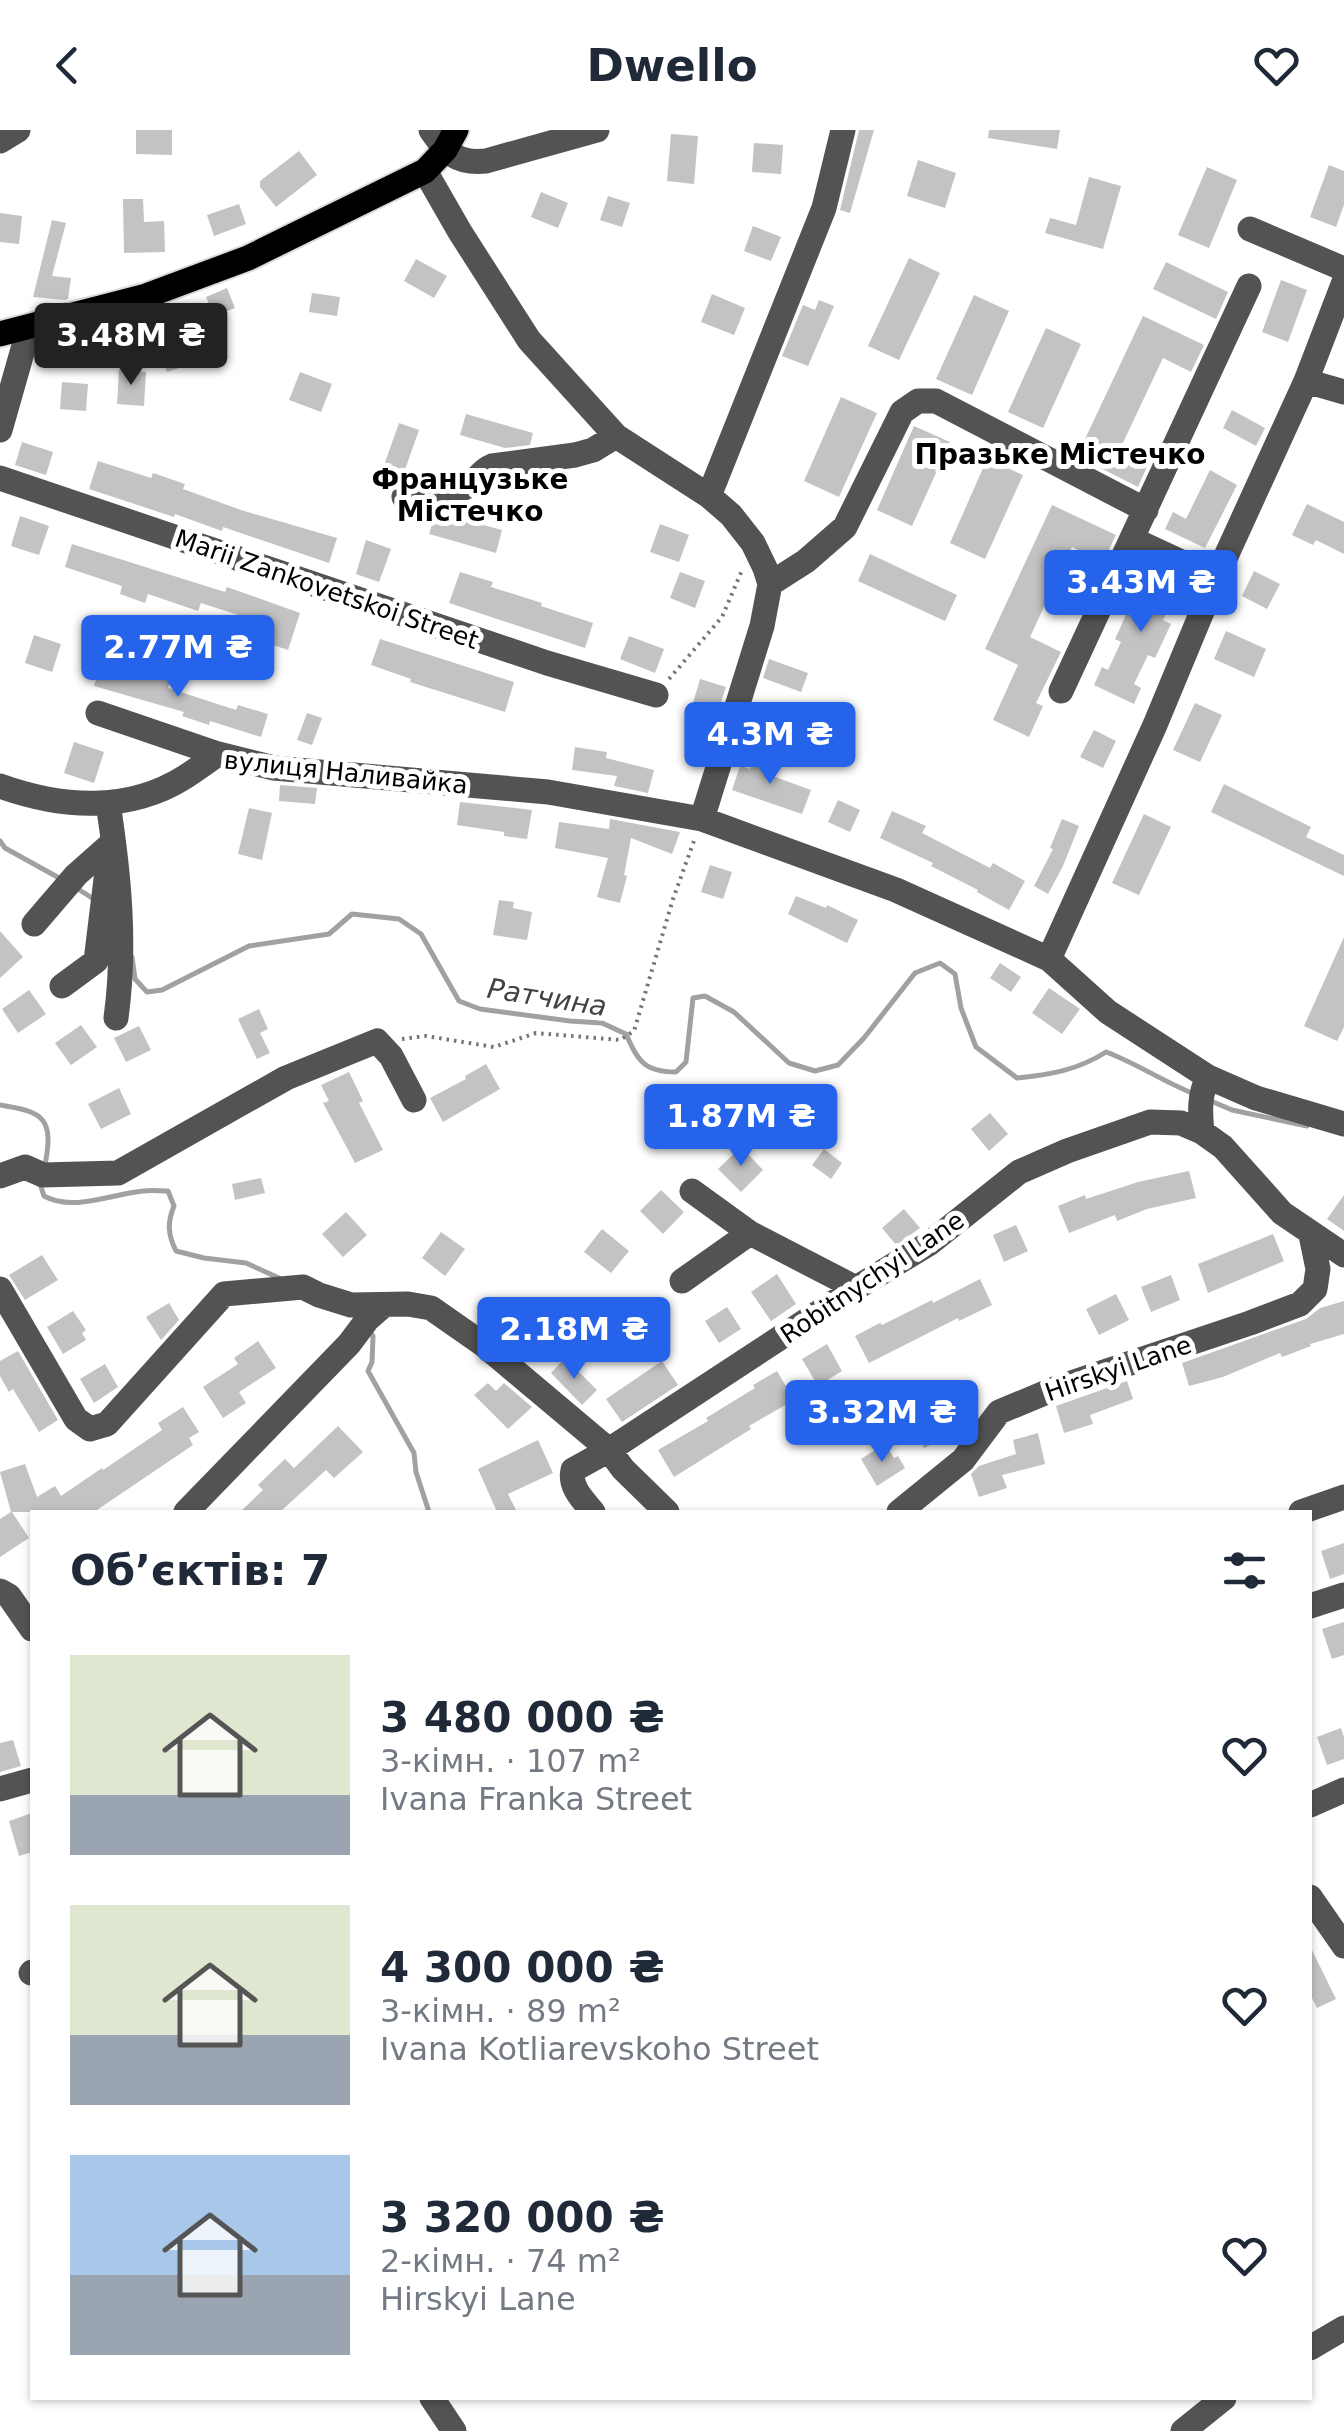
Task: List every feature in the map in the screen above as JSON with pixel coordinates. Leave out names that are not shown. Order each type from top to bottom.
[{"type":"main road","points":[[0,334],[146,296],[248,258],[425,171],[444,137]]},
{"type":"street","points":[[0,141],[18,130]]},
{"type":"street","points":[[444,137],[457,158],[472,162],[597,130]]},
{"type":"street","points":[[708,496],[824,208],[843,130]]},
{"type":"street","points":[[425,171],[529,340],[616,436],[708,496],[730,515],[753,544],[765,568],[770,584],[762,626],[702,819]]},
{"type":"street","points":[[1250,230],[1344,269]]},
{"type":"street","points":[[1049,959],[1306,382],[1344,282]]},
{"type":"street","points":[[1061,691],[1250,286]]},
{"type":"street","points":[[0,430],[29,328]]},
{"type":"street","points":[[1306,382],[1344,392]]},
{"type":"street","points":[[770,584],[806,561],[845,527],[902,412],[918,401],[936,401],[1146,510]]},
{"type":"street","points":[[404,496],[456,490],[472,484],[484,469],[492,466],[575,455],[616,436]]},
{"type":"street","name":"Marii Zankovetskoi Street","points":[[0,478],[547,663],[656,694]]},
{"type":"street","points":[[1132,539],[1216,578]]},
{"type":"street","points":[[98,713],[218,754]]},
{"type":"street","name":"вулиця Наливайка","points":[[0,786],[48,801],[77,805],[108,803],[151,794],[184,779],[218,754],[274,768],[548,792],[702,819],[896,890],[1049,959],[1203,1102]]},
{"type":"street","points":[[108,803],[112,917],[122,978],[116,1018]]},
{"type":"street","points":[[34,924],[111,838]]},
{"type":"street","points":[[62,986],[96,961],[112,917]]},
{"type":"street","points":[[0,1176],[25,1167],[43,1175],[118,1173],[286,1078],[378,1041],[391,1056],[414,1100]]},
{"type":"street","points":[[1344,1124],[1256,1098],[1203,1102],[1223,1146],[1282,1213],[1344,1255]]},
{"type":"street","name":"Robitnychyi Lane","points":[[591,1510],[575,1489],[573,1470],[930,1243],[1018,1172],[1150,1122],[1181,1123],[1203,1102]]},
{"type":"street","points":[[692,1191],[750,1233],[856,1288]]},
{"type":"street","points":[[682,1281],[750,1233]]},
{"type":"street","name":"Hirskyi Lane","points":[[901,1510],[963,1460],[999,1412],[1058,1387],[1300,1304],[1315,1290],[1318,1269],[1311,1234]]},
{"type":"street","points":[[0,1289],[76,1419],[90,1429],[107,1424],[224,1294],[303,1287],[375,1313],[408,1304],[430,1308],[454,1322],[608,1450],[665,1510]]},
{"type":"street","points":[[188,1510],[350,1344],[375,1313]]},
{"type":"street","points":[[1307,1510],[1344,1497]]},
{"type":"street","points":[[14,1593],[30,1624]]},
{"type":"street","points":[[1312,1605],[1344,1594]]},
{"type":"street","points":[[0,1789],[30,1781]]},
{"type":"street","points":[[1312,1804],[1344,1790]]},
{"type":"street","points":[[1312,1900],[1344,1946]]},
{"type":"street","points":[[1312,2347],[1344,2328]]},
{"type":"street","points":[[433,2400],[454,2431]]},
{"type":"street","points":[[1183,2431],[1222,2400]]},
{"type":"path","points":[[656,694],[722,617],[753,544]]},
{"type":"path","points":[[378,1041],[426,1036],[494,1047],[536,1032],[620,1040],[634,1031],[673,899],[702,819]]},
{"type":"building","points":[[136,130],[172,130],[172,155],[136,154]]},
{"type":"building","points":[[859,130],[874,130],[850,213],[840,210]]},
{"type":"building","points":[[989,130],[1060,130],[1057,149],[988,138]]},
{"type":"building","points":[[671,134],[698,136],[694,184],[667,181]]},
{"type":"building","points":[[754,143],[783,145],[781,174],[752,172]]},
{"type":"building","points":[[299,151],[317,175],[276,207],[260,187],[260,181]]},
{"type":"building","points":[[918,160],[956,173],[945,208],[907,196]]},
{"type":"building","points":[[1329,165],[1344,171],[1344,205],[1336,227],[1310,217]]},
{"type":"building","points":[[1207,167],[1237,180],[1209,248],[1178,235]]},
{"type":"building","points":[[1089,177],[1121,186],[1103,249],[1045,233],[1050,218],[1076,225]]},
{"type":"building","points":[[541,192],[568,203],[558,228],[531,217]]},
{"type":"building","points":[[608,196],[630,203],[622,227],[600,220]]},
{"type":"building","points":[[123,199],[143,199],[144,222],[164,221],[165,252],[124,253]]},
{"type":"building","points":[[239,204],[246,224],[214,236],[207,215]]},
{"type":"building","points":[[0,213],[22,216],[19,244],[0,242]]},
{"type":"building","points":[[52,220],[66,223],[52,276],[71,278],[65,300],[33,297]]},
{"type":"building","points":[[753,226],[781,237],[771,261],[744,251]]},
{"type":"building","points":[[909,258],[940,273],[899,360],[868,346]]},
{"type":"building","points":[[416,259],[447,276],[434,298],[404,281]]},
{"type":"building","points":[[1166,262],[1228,292],[1216,319],[1153,289]]},
{"type":"building","points":[[1281,280],[1307,290],[1288,342],[1262,332]]},
{"type":"building","points":[[227,288],[235,308],[214,316],[206,297]]},
{"type":"building","points":[[312,293],[340,297],[337,316],[309,312]]},
{"type":"building","points":[[712,294],[745,308],[734,335],[701,322]]},
{"type":"building","points":[[974,295],[1009,311],[972,395],[936,379]]},
{"type":"building","points":[[819,300],[834,306],[808,366],[782,356],[803,305],[815,310]]},
{"type":"building","points":[[1143,316],[1204,345],[1191,372],[1163,358],[1120,449],[1149,462],[1138,487],[1077,456]]},
{"type":"building","points":[[1046,328],[1081,344],[1043,428],[1008,412]]},
{"type":"building","points":[[182,340],[191,364],[167,372],[159,348]]},
{"type":"building","points":[[119,370],[146,372],[144,406],[117,404]]},
{"type":"building","points":[[300,372],[332,384],[321,412],[289,400]]},
{"type":"building","points":[[62,382],[88,384],[86,411],[60,409]]},
{"type":"building","points":[[841,397],[877,413],[839,497],[804,481]]},
{"type":"building","points":[[1232,410],[1265,428],[1256,446],[1223,428]]},
{"type":"building","points":[[466,414],[533,433],[530,445],[505,448],[460,435]]},
{"type":"building","points":[[399,423],[419,430],[401,481],[390,489],[377,485]]},
{"type":"building","points":[[914,426],[950,442],[912,526],[877,510]]},
{"type":"building","points":[[22,442],[53,452],[46,475],[15,465]]},
{"type":"building","points":[[987,459],[1023,475],[985,559],[950,543]]},
{"type":"building","points":[[98,461],[151,478],[153,473],[185,484],[183,489],[241,510],[337,538],[329,563],[223,527],[222,531],[89,489]]},
{"type":"building","points":[[1210,470],[1237,485],[1205,548],[1165,529],[1173,512],[1186,519]]},
{"type":"building","points":[[1307,504],[1344,522],[1344,554],[1316,540],[1313,545],[1292,535]]},
{"type":"building","points":[[1052,505],[1116,535],[1103,562],[1072,547],[1030,637],[1061,652],[1036,703],[1043,706],[1029,737],[993,720],[1018,665],[985,649]]},
{"type":"building","points":[[436,512],[502,530],[496,553],[429,534]]},
{"type":"building","points":[[20,516],[49,526],[39,555],[11,546]]},
{"type":"building","points":[[660,524],[689,535],[679,562],[650,552]]},
{"type":"building","points":[[366,540],[391,549],[379,582],[356,574]]},
{"type":"building","points":[[72,544],[225,592],[227,587],[300,613],[288,650],[261,641],[266,624],[201,603],[198,611],[148,594],[145,603],[120,594],[122,586],[65,567]]},
{"type":"building","points":[[870,554],[957,595],[945,621],[858,581]]},
{"type":"building","points":[[1149,565],[1189,584],[1184,595],[1176,592],[1163,620],[1171,624],[1155,658],[1148,655],[1134,684],[1141,688],[1134,704],[1094,685],[1102,667],[1108,670],[1121,642],[1115,639],[1130,606],[1135,608],[1149,579],[1144,577]]},
{"type":"building","points":[[1254,571],[1280,584],[1267,609],[1242,596]]},
{"type":"building","points":[[460,572],[593,623],[585,648],[449,603]]},
{"type":"building","points":[[680,572],[705,581],[695,608],[670,598]]},
{"type":"building","points":[[1226,631],[1266,649],[1254,677],[1214,659]]},
{"type":"building","points":[[34,635],[61,644],[52,672],[25,663]]},
{"type":"building","points":[[629,636],[664,649],[655,673],[620,659]]},
{"type":"building","points":[[380,639],[514,682],[505,712],[410,682],[411,679],[371,665]]},
{"type":"building","points":[[769,659],[808,673],[801,692],[763,678]]},
{"type":"building","points":[[102,661],[170,681],[168,688],[236,710],[238,705],[268,714],[261,737],[210,721],[209,725],[182,716],[184,712],[94,686]]},
{"type":"building","points":[[700,679],[726,687],[718,711],[693,703]]},
{"type":"building","points":[[1195,703],[1222,715],[1200,762],[1173,750]]},
{"type":"building","points":[[307,713],[322,718],[312,745],[297,740]]},
{"type":"building","points":[[1094,730],[1116,741],[1103,768],[1080,757]]},
{"type":"building","points":[[74,742],[104,752],[94,783],[64,773]]},
{"type":"building","points":[[575,747],[607,752],[606,758],[654,770],[648,793],[614,786],[617,776],[572,770]]},
{"type":"building","points":[[755,754],[772,760],[767,774],[811,790],[802,814],[732,790],[740,766],[750,769]]},
{"type":"building","points":[[1224,784],[1311,827],[1306,837],[1344,855],[1344,876],[1211,812]]},
{"type":"building","points":[[280,785],[317,788],[315,804],[279,801]]},
{"type":"building","points":[[838,800],[860,810],[850,832],[828,822]]},
{"type":"building","points":[[460,802],[532,810],[527,839],[457,825]]},
{"type":"building","points":[[249,808],[272,813],[262,860],[238,854]]},
{"type":"building","points":[[892,811],[926,826],[922,833],[990,868],[993,863],[1025,881],[1009,910],[931,866],[933,863],[880,838]]},
{"type":"building","points":[[1144,814],[1171,827],[1139,895],[1112,883]]},
{"type":"building","points":[[610,819],[680,832],[672,854],[631,838],[620,903],[597,897],[608,858],[555,848],[559,822],[609,829]]},
{"type":"building","points":[[1062,819],[1079,826],[1048,894],[1034,886],[1053,849],[1050,848]]},
{"type":"building","points":[[710,865],[732,872],[723,899],[701,892]]},
{"type":"building","points":[[796,896],[858,920],[847,943],[788,914]]},
{"type":"building","points":[[499,900],[514,902],[513,908],[532,912],[527,940],[493,935]]},
{"type":"building","points":[[0,931],[23,957],[0,978]]},
{"type":"building","points":[[1344,937],[1344,1027],[1337,1041],[1304,1026]]},
{"type":"building","points":[[1000,963],[1021,977],[1011,992],[990,978]]},
{"type":"building","points":[[1049,988],[1080,1009],[1062,1034],[1032,1013]]},
{"type":"building","points":[[29,990],[46,1014],[18,1033],[2,1009]]},
{"type":"building","points":[[259,1009],[268,1029],[260,1033],[270,1053],[257,1059],[238,1019]]},
{"type":"building","points":[[81,1025],[97,1047],[71,1065],[55,1043]]},
{"type":"building","points":[[139,1026],[151,1050],[126,1062],[114,1038]]},
{"type":"building","points":[[486,1064],[500,1089],[443,1122],[430,1098]]},
{"type":"building","points":[[349,1072],[363,1101],[359,1103],[383,1150],[355,1163],[323,1103],[329,1101],[321,1085]]},
{"type":"building","points":[[119,1088],[131,1114],[101,1129],[88,1104]]},
{"type":"building","points":[[990,1113],[1008,1134],[989,1151],[971,1129]]},
{"type":"building","points":[[741,1147],[763,1170],[741,1192],[718,1169]]},
{"type":"building","points":[[824,1149],[842,1163],[831,1179],[812,1165]]},
{"type":"building","points":[[1189,1171],[1196,1198],[1147,1209],[1117,1221],[1115,1215],[1069,1233],[1058,1206],[1085,1195],[1086,1199]]},
{"type":"building","points":[[261,1178],[265,1193],[235,1200],[232,1184]]},
{"type":"building","points":[[661,1190],[684,1212],[663,1234],[640,1211]]},
{"type":"building","points":[[1344,1195],[1344,1231],[1327,1219]]},
{"type":"building","points":[[904,1209],[920,1228],[896,1245],[882,1228]]},
{"type":"building","points":[[346,1212],[367,1235],[343,1257],[322,1234]]},
{"type":"building","points":[[1016,1225],[1028,1251],[1004,1262],[993,1235]]},
{"type":"building","points":[[602,1229],[629,1251],[611,1273],[584,1252]]},
{"type":"building","points":[[441,1232],[465,1249],[445,1276],[422,1258]]},
{"type":"building","points":[[1273,1234],[1284,1261],[1208,1293],[1198,1264]]},
{"type":"building","points":[[42,1255],[58,1280],[25,1300],[9,1275]]},
{"type":"building","points":[[777,1274],[796,1304],[771,1321],[751,1292]]},
{"type":"building","points":[[1171,1275],[1180,1300],[1151,1312],[1141,1287]]},
{"type":"building","points":[[980,1279],[992,1305],[869,1363],[855,1336]]},
{"type":"building","points":[[1116,1294],[1129,1320],[1099,1335],[1086,1309]]},
{"type":"building","points":[[1344,1301],[1344,1334],[1189,1386],[1182,1363],[1306,1319],[1320,1308]]},
{"type":"building","points":[[169,1303],[179,1320],[161,1340],[146,1317]]},
{"type":"building","points":[[727,1307],[741,1329],[719,1343],[705,1321]]},
{"type":"building","points":[[73,1311],[86,1330],[82,1333],[86,1340],[63,1354],[47,1327]]},
{"type":"building","points":[[258,1341],[276,1368],[239,1392],[246,1403],[223,1418],[203,1387],[238,1364],[234,1358]]},
{"type":"building","points":[[827,1344],[842,1371],[818,1386],[802,1359]]},
{"type":"building","points":[[18,1351],[58,1420],[39,1432],[13,1389],[9,1392],[0,1376],[0,1361]]},
{"type":"building","points":[[565,1358],[597,1390],[582,1405],[551,1373]]},
{"type":"building","points":[[662,1361],[678,1385],[622,1422],[606,1399]]},
{"type":"building","points":[[105,1364],[118,1387],[94,1403],[80,1379]]},
{"type":"building","points":[[777,1371],[794,1400],[674,1477],[658,1450],[708,1421],[706,1418]]},
{"type":"building","points":[[1127,1381],[1133,1399],[1090,1415],[1093,1424],[1064,1433],[1056,1406]]},
{"type":"building","points":[[488,1383],[496,1391],[504,1383],[532,1407],[508,1429],[474,1395]]},
{"type":"building","points":[[183,1407],[199,1432],[189,1438],[193,1445],[97,1510],[12,1512],[29,1538],[0,1557],[0,1519],[11,1512],[0,1472],[25,1464],[37,1497],[55,1486],[61,1496],[162,1430],[158,1423]]},
{"type":"building","points":[[937,1409],[950,1435],[924,1448],[911,1423]]},
{"type":"building","points":[[338,1426],[363,1452],[334,1478],[326,1470],[282,1510],[242,1510],[263,1490],[258,1485],[285,1459],[294,1468]]},
{"type":"building","points":[[1038,1433],[1045,1464],[1002,1475],[1007,1488],[979,1497],[971,1474],[979,1466],[1016,1454],[1013,1440]]},
{"type":"building","points":[[538,1440],[553,1473],[508,1494],[516,1510],[496,1510],[478,1469]]},
{"type":"building","points":[[885,1444],[905,1468],[877,1486],[861,1459]]},
{"type":"building","points":[[1344,1543],[1344,1574],[1330,1579],[1321,1551]]},
{"type":"building","points":[[1344,1622],[1344,1655],[1332,1659],[1322,1629]]},
{"type":"building","points":[[1341,1728],[1344,1759],[1327,1765],[1317,1737]]},
{"type":"building","points":[[13,1740],[21,1766],[0,1772],[0,1743]]},
{"type":"building","points":[[30,1814],[30,1853],[19,1856],[9,1821]]},
{"type":"building","points":[[1312,1950],[1336,1999],[1317,2008],[1312,1998]]},
{"type":"waterway","name":"Ратчина","points":[[0,841],[5,848],[61,879]]},
{"type":"waterway","name":"Ратчина","points":[[75,887],[95,900]]},
{"type":"waterway","name":"Ратчина","points":[[132,957],[135,979],[147,992],[162,990],[249,946],[329,934],[352,914],[399,919],[421,934],[459,1001],[480,1009],[602,1023],[626,1034],[639,1058],[649,1067],[676,1072],[686,1062],[693,998],[705,996],[734,1012],[789,1063],[815,1071],[838,1065],[915,973],[940,963],[955,974],[961,1008],[976,1047],[1017,1078],[1063,1071],[1106,1052],[1192,1093]]},
{"type":"waterway","name":"Ратчина","points":[[1211,1101],[1232,1110],[1307,1126]]},
{"type":"waterway","points":[[0,1105],[27,1111],[42,1120],[48,1137],[45,1165]]},
{"type":"waterway","points":[[42,1181],[44,1196],[67,1202],[168,1191],[174,1206],[169,1229],[176,1251],[246,1263],[279,1278]]},
{"type":"waterway","points":[[370,1332],[372,1362],[368,1371],[414,1453],[428,1510]]},
{"type":"district","name":"Празьке Містечко","points":[[1060,454]]},
{"type":"district","name":"Французьке Містечко","points":[[470,495]]}]
